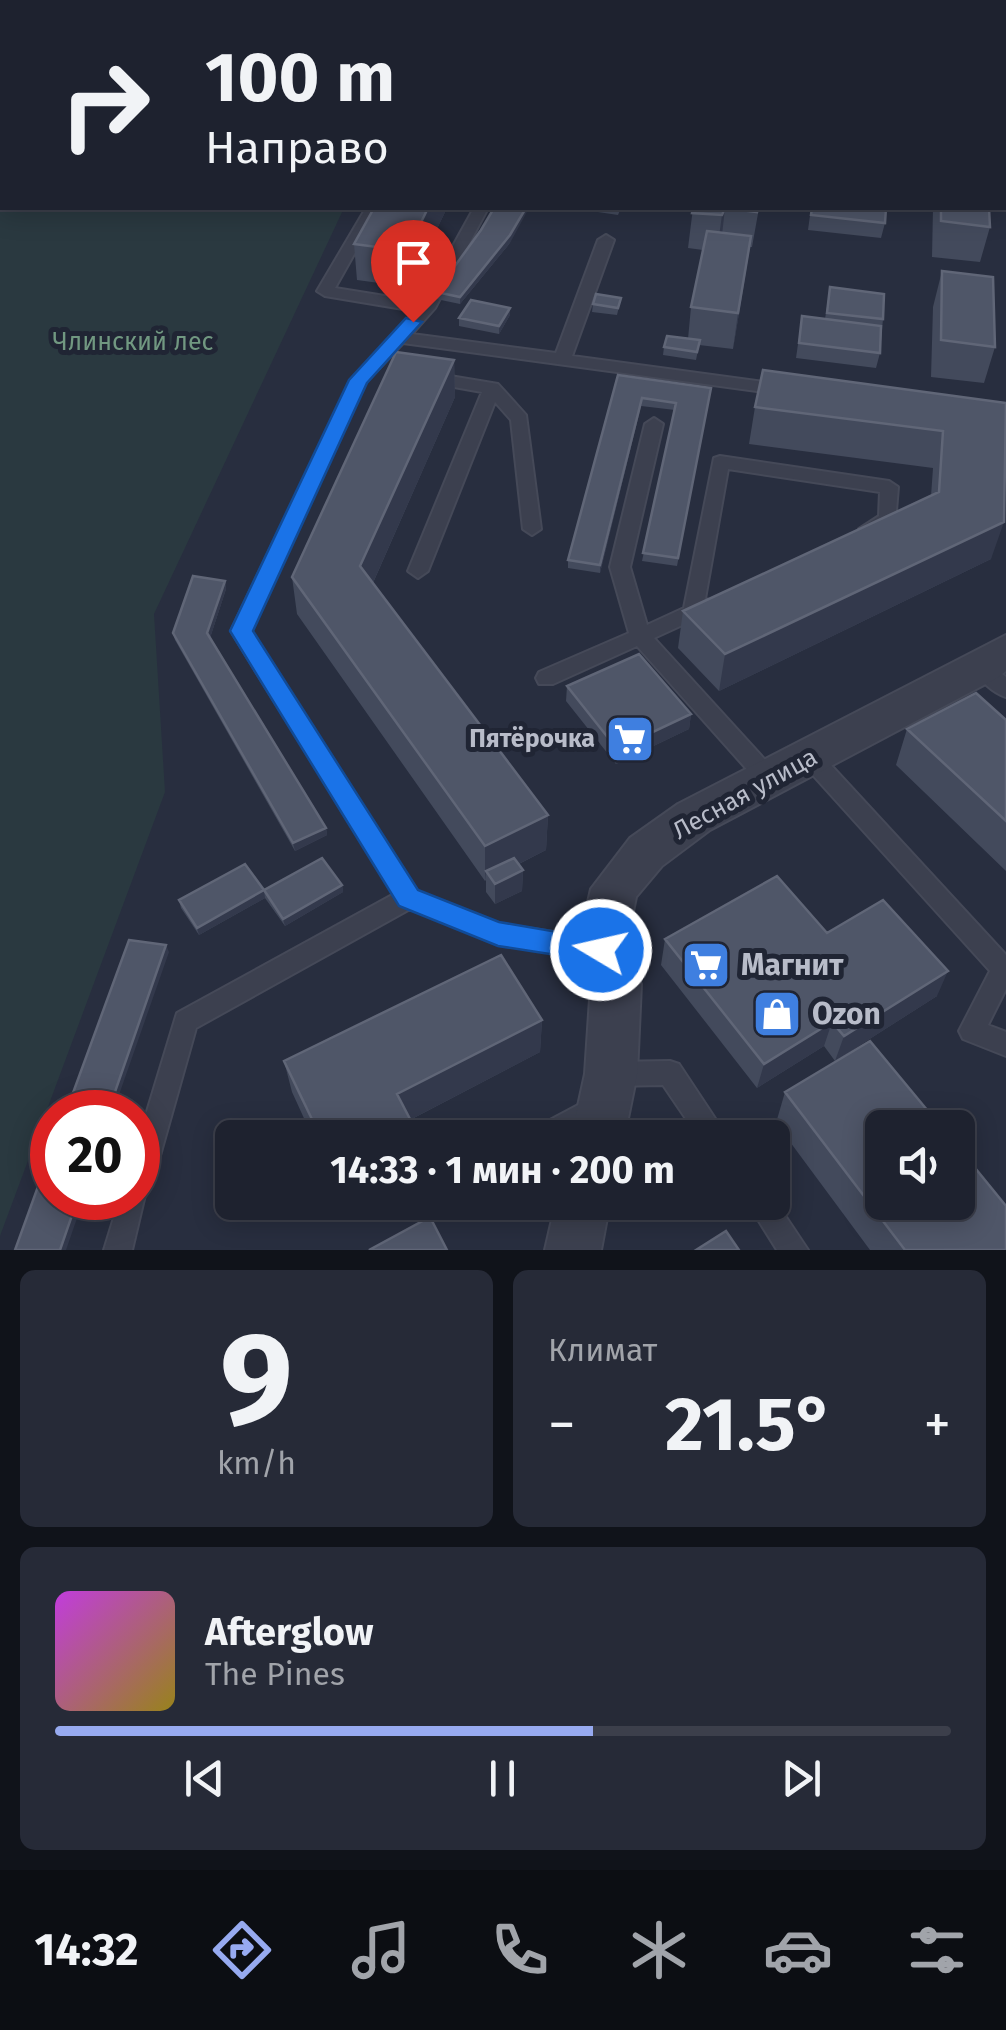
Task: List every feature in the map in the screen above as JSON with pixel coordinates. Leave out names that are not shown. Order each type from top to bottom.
[{"type":"street","name":"Лесная улица","points":[[604,1106],[616,984],[601,950],[614,889],[646,852],[694,817],[768,778],[998,668]]},
{"type":"street","points":[[572,1250],[579,1220]]},
{"type":"lane","points":[[371,210],[325,290],[426,308]]},
{"type":"lane","points":[[388,371],[399,337],[426,308],[480,210]]},
{"type":"lane","points":[[562,359],[606,240]]},
{"type":"lane","points":[[399,337],[813,394]]},
{"type":"lane","points":[[532,528],[520,420],[492,388],[388,371],[358,380],[242,631],[409,898],[498,934],[601,950]]},
{"type":"lane","points":[[418,571],[492,388]]},
{"type":"lane","points":[[654,424],[620,567],[640,636],[768,778]]},
{"type":"lane","points":[[693,612],[720,462],[890,486],[888,519],[852,536]]},
{"type":"lane","points":[[546,678],[728,595]]},
{"type":"lane","points":[[810,757],[1004,971],[972,1031],[1006,1044]]},
{"type":"lane","points":[[160,1109],[186,1021],[409,898]]},
{"type":"lane","points":[[577,1120],[670,1073],[703,1120]]},
{"type":"lane","points":[[118,1250],[127,1220]]},
{"type":"lane","points":[[773,1220],[794,1250]]},
{"type":"green space","name":"Члинский лес","points":[[0,210],[343,210],[154,614],[165,792],[54,1090],[30,1090],[30,1155],[0,1236]]},
{"type":"building","points":[[373,210],[427,210],[407,251],[354,244]]},
{"type":"building","points":[[493,210],[525,210],[510,235],[460,297],[436,292]]},
{"type":"building","points":[[693,210],[724,210],[722,215],[692,213]]},
{"type":"building","points":[[812,210],[886,210],[885,223],[811,215]]},
{"type":"building","points":[[941,210],[989,210],[990,227],[941,221]]},
{"type":"building","points":[[707,231],[751,236],[738,313],[691,307]]},
{"type":"building","points":[[942,271],[993,277],[995,347],[941,340]]},
{"type":"building","points":[[830,287],[884,294],[883,319],[827,313]]},
{"type":"building","points":[[596,294],[621,298],[618,308],[593,304]]},
{"type":"building","points":[[471,300],[510,308],[499,326],[459,318]]},
{"type":"building","points":[[802,316],[881,326],[880,353],[799,343]]},
{"type":"building","points":[[667,336],[700,340],[697,352],[664,347]]},
{"type":"building","points":[[396,352],[454,360],[360,566],[548,815],[485,846],[292,577]]},
{"type":"building","points":[[763,370],[1006,403],[1004,522],[725,654],[683,611],[939,492],[943,431],[755,407]]},
{"type":"building","points":[[618,375],[711,388],[678,558],[643,553],[676,403],[642,398],[600,565],[568,560]]},
{"type":"building","points":[[193,576],[225,581],[207,633],[326,828],[293,843],[173,633]]},
{"type":"building","points":[[639,654],[691,714],[617,749],[567,686]]},
{"type":"building","points":[[976,693],[1006,720],[1006,821],[907,729]]},
{"type":"building","points":[[322,858],[342,885],[283,919],[264,890]]},
{"type":"building","points":[[514,858],[523,870],[495,884],[486,871]]},
{"type":"building","points":[[245,864],[264,890],[197,928],[179,900]]},
{"type":"building","points":[[777,876],[827,933],[883,900],[948,971],[844,1036],[832,1022],[764,1064],[665,939]]},
{"type":"building","points":[[129,940],[166,945],[116,1090],[74,1090]]},
{"type":"building","points":[[501,955],[542,1020],[397,1094],[410,1120],[312,1120],[284,1061]]},
{"type":"building","points":[[870,1041],[927,1110],[865,1110],[865,1197],[785,1092]]},
{"type":"building","points":[[975,1168],[1006,1206],[1006,1250],[905,1250],[882,1220],[975,1220]]},
{"type":"building","points":[[30,1209],[30,1220],[70,1220],[60,1250],[15,1250]]},
{"type":"building","points":[[424,1220],[432,1220],[447,1250],[369,1250]]},
{"type":"building","points":[[726,1231],[739,1250],[696,1250]]},
{"type":"place","name":"Пятёрочка","points":[[630,739]]},
{"type":"place","name":"Магнит","points":[[706,965]]},
{"type":"place","name":"Ozon","points":[[777,1014]]},
{"type":"route","points":[[413,322],[358,380],[242,631],[409,898],[498,934],[601,950]]}]
